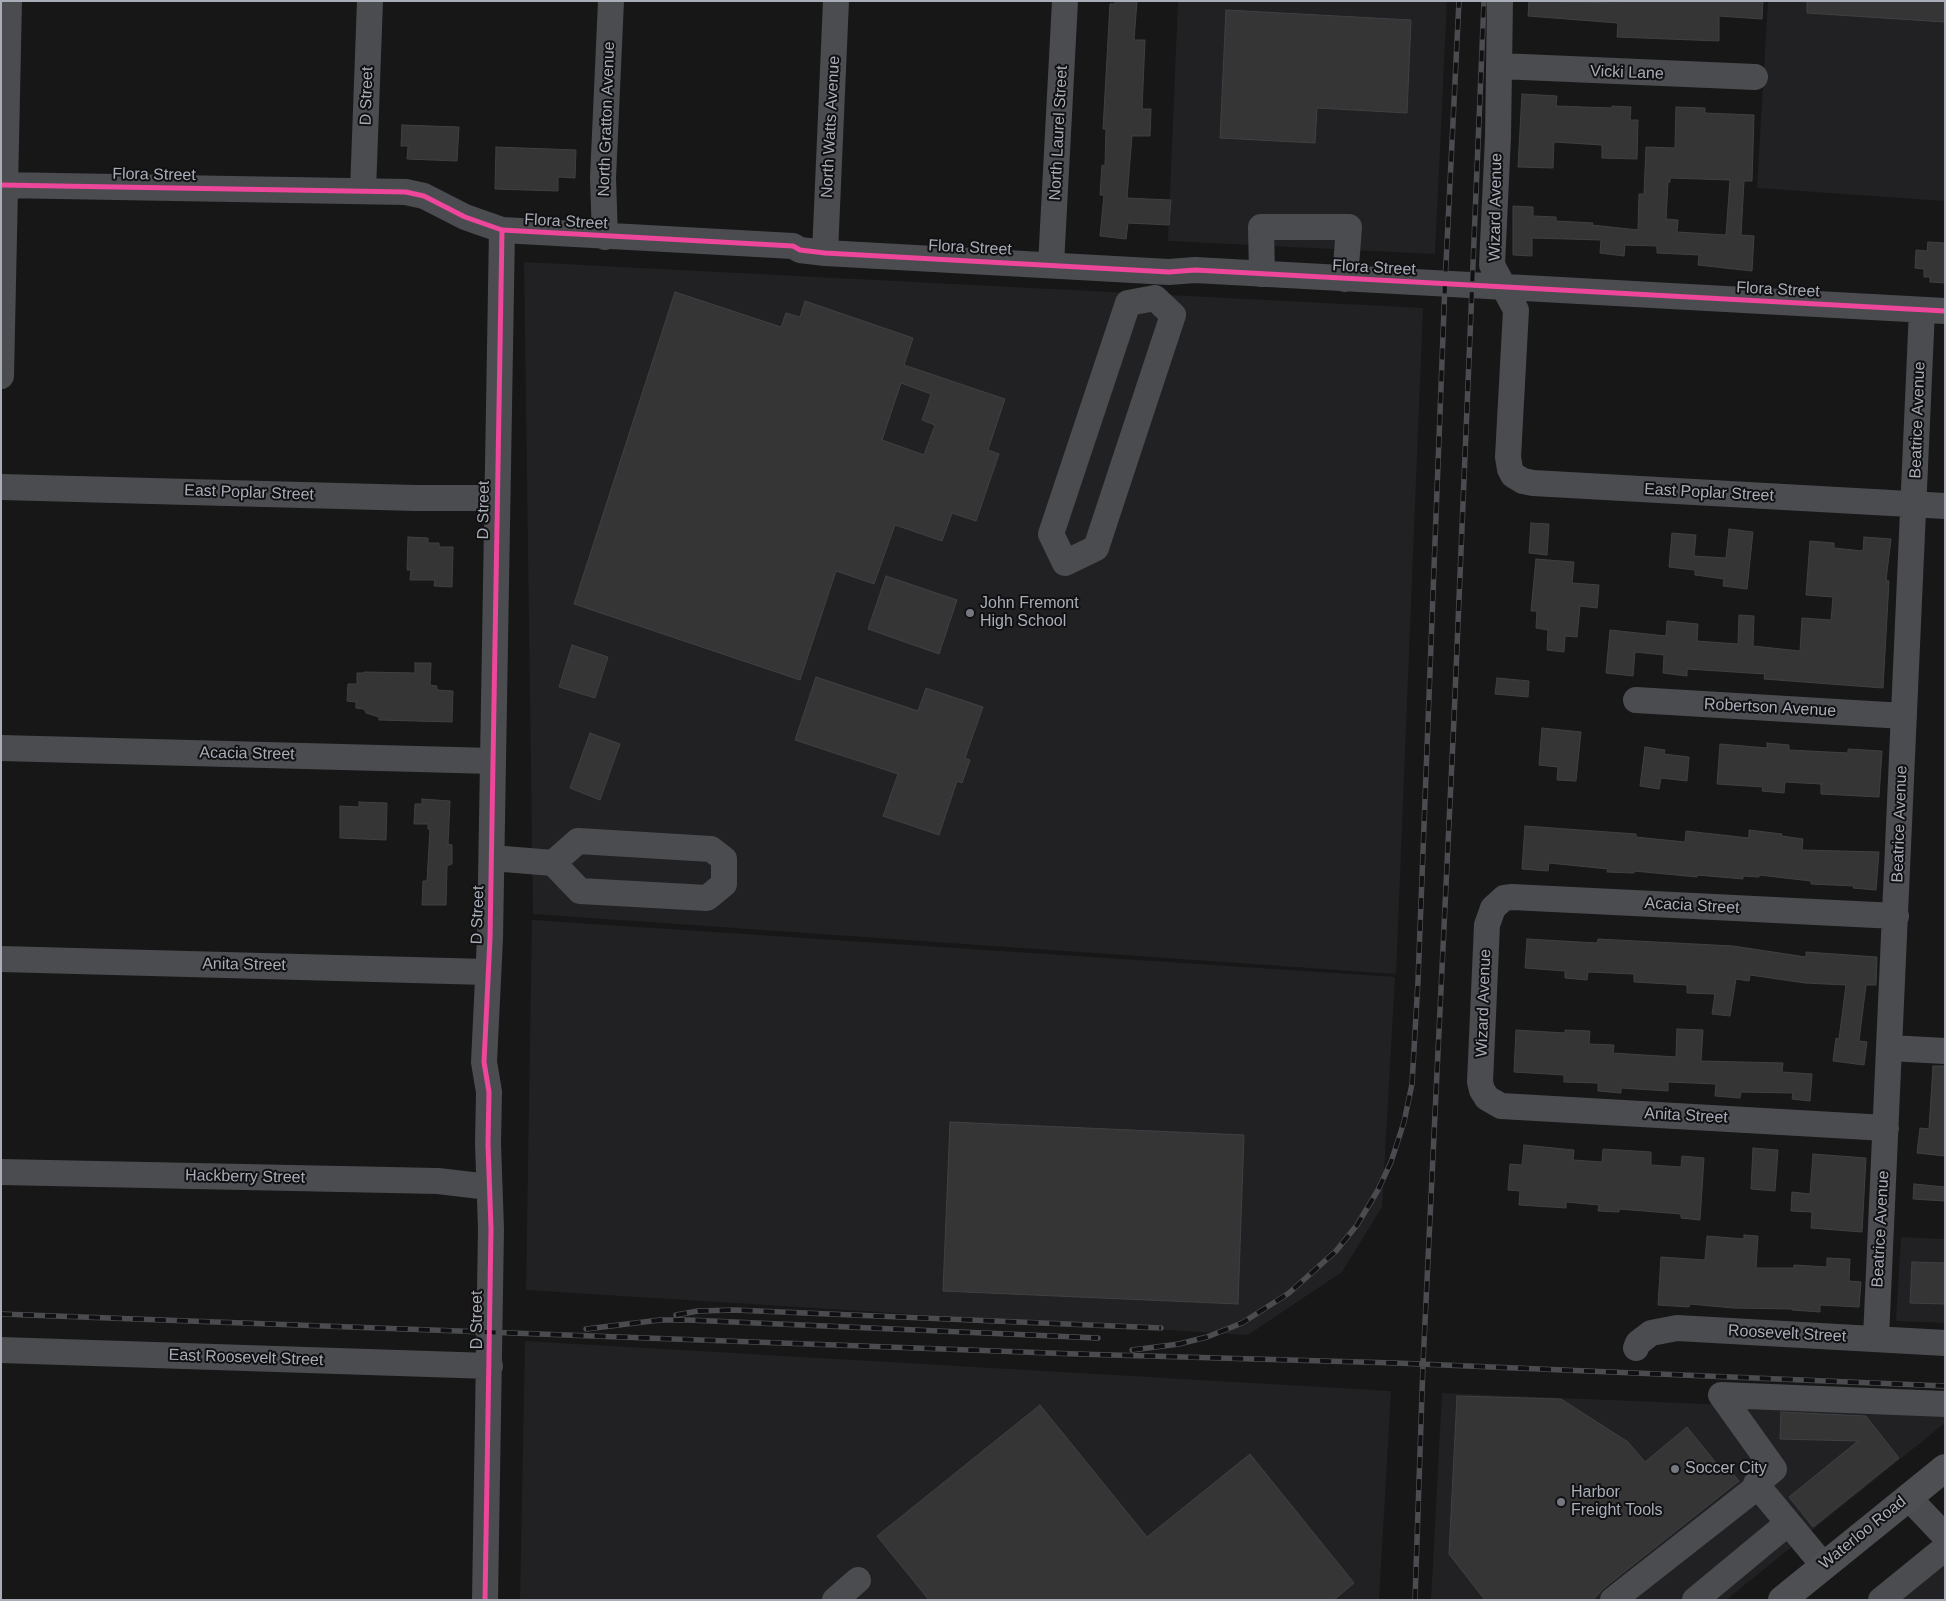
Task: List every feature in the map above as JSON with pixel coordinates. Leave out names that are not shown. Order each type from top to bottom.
[{"type":"main road","name":"Waterloo Road","points":[[1782,1600],[1908,1496],[1945,1468]]},
{"type":"street","points":[[1,376],[9,1]]},
{"type":"street","name":"D Street","points":[[363,191],[370,1]]},
{"type":"street","name":"North Gratton Avenue","points":[[605,237],[604,178],[611,1]]},
{"type":"street","name":"North Watts Avenue","points":[[825,252],[836,1]]},
{"type":"street","name":"North Laurel Street","points":[[1051,265],[1065,1]]},
{"type":"street","name":"Wizard Avenue","points":[[1500,1],[1500,66],[1492,265],[1516,310],[1509,438]]},
{"type":"street","name":"Vicki Lane","points":[[1500,66],[1755,78]]},
{"type":"street","name":"Flora Street","points":[[4,185],[406,192],[424,196],[465,217],[502,230],[793,246],[800,250],[825,252],[1169,272],[1195,270],[1933,311]]},
{"type":"street","points":[[1262,274],[1261,227],[1349,227],[1345,279]]},
{"type":"street","name":"D Street","points":[[485,1600],[491,1229],[489,1092],[484,1062],[492,858],[502,230]]},
{"type":"street","points":[[1155,298],[1169,272]]},
{"type":"street","points":[[1155,298],[1173,315],[1096,548],[1065,563],[1051,534],[1128,303],[1155,298]]},
{"type":"street","name":"Beatrice Avenue","points":[[1876,1338],[1914,505],[1933,311]]},
{"type":"street","name":"East Poplar Street","points":[[1509,438],[1510,469],[1518,479],[1533,483],[1945,506]]},
{"type":"street","name":"East Poplar Street","points":[[1,487],[416,498],[497,498]]},
{"type":"street","name":"Robertson Avenue","points":[[1636,700],[1904,716]]},
{"type":"street","name":"Acacia Street","points":[[1,748],[493,761]]},
{"type":"street","points":[[492,858],[553,863],[580,891],[707,898],[724,884],[724,859],[711,849],[578,841],[553,863]]},
{"type":"street","name":"Acacia Street","points":[[1493,908],[1504,898],[1512,897],[1896,916]]},
{"type":"street","name":"Wizard Avenue","points":[[1487,1098],[1480,1082],[1487,925],[1493,908]]},
{"type":"street","name":"Anita Street","points":[[1,959],[487,972]]},
{"type":"street","points":[[1890,1048],[1945,1051]]},
{"type":"street","name":"Anita Street","points":[[1487,1098],[1501,1106],[1886,1128]]},
{"type":"street","name":"Hackberry Street","points":[[1,1172],[438,1181],[489,1187]]},
{"type":"street","name":"Roosevelt Street","points":[[1636,1348],[1638,1343],[1651,1333],[1677,1328],[1945,1343]]},
{"type":"street","name":"East Roosevelt Street","points":[[1,1350],[490,1366]]},
{"type":"street","points":[[1613,1600],[1757,1486],[1756,1484],[1774,1469],[1721,1395],[1945,1404]]},
{"type":"street","points":[[1757,1486],[1824,1566]]},
{"type":"street","points":[[1908,1496],[1945,1536]]},
{"type":"street","points":[[1695,1600],[1788,1523]]},
{"type":"street","points":[[1880,1600],[1945,1548]]},
{"type":"street","points":[[835,1600],[858,1580]]},
{"type":"shaded area","points":[[1178,1],[1447,1],[1435,254],[1168,241]]},
{"type":"shaded area","points":[[1768,1],[1945,1],[1945,201],[1757,188]]},
{"type":"shaded area","name":"John Fremont High School","points":[[524,262],[1423,308],[1396,974],[533,914]]},
{"type":"shaded area","points":[[532,920],[1395,977],[1382,1207],[1342,1272],[1248,1335],[526,1290]]},
{"type":"shaded area","points":[[1901,1237],[1945,1239],[1945,1323],[1896,1321]]},
{"type":"shaded area","points":[[525,1341],[1391,1391],[1379,1600],[520,1600]]},
{"type":"shaded area","points":[[1442,1393],[1945,1414],[1945,1423],[1726,1600],[1431,1600]]},
{"type":"shaded area","points":[[1945,1556],[1945,1600],[1892,1600]]},
{"type":"building","points":[[1115,1],[1137,1],[1134,40],[1145,40],[1142,109],[1151,109],[1150,136],[1132,136],[1127,198],[1171,200],[1169,225],[1128,223],[1126,239],[1100,236],[1104,195],[1100,195],[1102,165],[1105,166],[1106,129],[1103,129],[1110,4],[1115,4]]},
{"type":"building","points":[[1529,1],[1619,3],[1619,1],[1763,1],[1762,19],[1719,16],[1719,41],[1617,37],[1618,23],[1528,16]]},
{"type":"building","points":[[1807,1],[1945,1],[1945,22],[1807,13]]},
{"type":"building","points":[[1226,10],[1411,20],[1407,113],[1317,108],[1315,143],[1220,138]]},
{"type":"building","points":[[1522,94],[1557,96],[1556,106],[1631,107],[1630,120],[1638,120],[1637,159],[1602,158],[1602,145],[1554,142],[1553,168],[1518,167]]},
{"type":"building","points":[[1676,107],[1705,108],[1705,113],[1754,115],[1752,181],[1744,181],[1741,235],[1754,236],[1752,271],[1698,265],[1699,255],[1657,253],[1657,246],[1625,245],[1624,256],[1600,253],[1601,240],[1532,238],[1532,256],[1513,255],[1513,206],[1533,207],[1533,216],[1556,217],[1556,221],[1593,223],[1592,225],[1638,230],[1639,194],[1644,194],[1646,147],[1675,148]],"holes":[[[1670,178],[1730,180],[1726,235],[1677,232],[1678,220],[1666,219],[1668,182],[1670,182]]]},
{"type":"building","points":[[402,125],[459,127],[457,161],[407,159],[408,146],[401,146]]},
{"type":"building","points":[[496,147],[576,150],[575,178],[558,177],[558,191],[495,189]]},
{"type":"building","points":[[1928,242],[1945,243],[1945,283],[1930,282],[1930,277],[1924,277],[1924,269],[1915,268],[1916,250],[1927,251]]},
{"type":"building","points":[[675,292],[781,327],[786,313],[800,317],[805,301],[913,338],[904,365],[1005,399],[988,450],[999,454],[976,521],[952,513],[942,541],[895,525],[874,584],[836,571],[800,680],[574,604]],"holes":[[[901,383],[931,394],[922,420],[935,425],[924,455],[882,440]]]},
{"type":"building","points":[[1531,523],[1549,524],[1547,555],[1529,553]]},
{"type":"building","points":[[1729,529],[1753,532],[1747,589],[1723,586],[1724,579],[1695,575],[1695,570],[1669,567],[1672,533],[1696,535],[1694,556],[1726,558]]},
{"type":"building","points":[[408,537],[428,538],[428,543],[439,543],[439,547],[453,547],[452,587],[434,586],[435,580],[410,580],[411,570],[407,570]]},
{"type":"building","points":[[1864,537],[1891,539],[1886,580],[1889,581],[1883,688],[1764,679],[1765,674],[1687,669],[1687,676],[1663,673],[1664,655],[1635,652],[1633,676],[1606,673],[1610,630],[1666,636],[1667,621],[1698,624],[1697,641],[1738,644],[1739,615],[1754,616],[1753,646],[1800,651],[1802,618],[1831,620],[1833,597],[1806,595],[1810,541],[1834,543],[1834,548],[1863,551]]},
{"type":"building","points":[[1536,559],[1574,562],[1572,583],[1599,585],[1597,608],[1580,606],[1577,637],[1565,636],[1564,652],[1547,650],[1548,630],[1536,628],[1537,611],[1531,611]]},
{"type":"building","points":[[886,576],[957,600],[939,654],[868,629]]},
{"type":"building","points":[[572,645],[608,657],[595,698],[559,687]]},
{"type":"building","points":[[415,663],[431,663],[430,685],[437,686],[437,690],[453,691],[452,722],[379,720],[379,717],[366,713],[364,709],[356,708],[356,702],[347,701],[348,684],[357,684],[357,673],[415,673]]},
{"type":"building","points":[[816,677],[918,711],[926,688],[983,707],[965,758],[970,760],[962,783],[957,781],[939,835],[883,816],[898,774],[795,740]]},
{"type":"building","points":[[1497,678],[1529,681],[1528,697],[1495,694]]},
{"type":"building","points":[[1542,728],[1581,732],[1576,781],[1557,780],[1558,767],[1539,765]]},
{"type":"building","points":[[590,733],[620,744],[600,800],[570,788]]},
{"type":"building","points":[[1767,743],[1789,745],[1789,750],[1848,753],[1848,749],[1882,751],[1879,797],[1821,794],[1821,784],[1785,782],[1784,793],[1762,791],[1763,787],[1717,784],[1720,744],[1767,748]]},
{"type":"building","points":[[1645,747],[1665,750],[1664,754],[1689,757],[1687,781],[1661,778],[1659,789],[1640,786]]},
{"type":"building","points":[[422,799],[450,801],[448,844],[452,845],[452,864],[447,866],[446,905],[422,905],[423,881],[427,881],[430,829],[428,829],[428,824],[414,824],[415,804],[422,804]]},
{"type":"building","points":[[359,802],[387,803],[386,840],[340,838],[340,806],[359,807]]},
{"type":"building","points":[[1525,826],[1636,834],[1636,837],[1685,842],[1686,831],[1749,838],[1749,830],[1782,834],[1781,836],[1803,839],[1802,850],[1879,852],[1876,890],[1853,888],[1854,886],[1811,884],[1811,881],[1759,875],[1759,877],[1743,876],[1743,879],[1634,871],[1634,873],[1607,872],[1608,869],[1549,863],[1548,871],[1522,869]]},
{"type":"building","points":[[1527,939],[1597,943],[1598,939],[1733,946],[1806,957],[1806,952],[1877,957],[1876,985],[1866,985],[1859,1041],[1867,1042],[1864,1065],[1833,1061],[1836,1038],[1839,1039],[1846,985],[1805,983],[1750,975],[1749,981],[1736,979],[1730,1016],[1712,1014],[1715,994],[1687,993],[1687,985],[1634,982],[1634,974],[1588,972],[1587,980],[1565,978],[1565,971],[1525,968]]},
{"type":"building","points":[[1677,1029],[1703,1030],[1701,1061],[1783,1063],[1782,1072],[1812,1074],[1810,1101],[1792,1099],[1793,1093],[1741,1092],[1740,1098],[1715,1096],[1716,1084],[1668,1082],[1668,1091],[1621,1088],[1621,1093],[1598,1091],[1598,1083],[1564,1082],[1564,1075],[1514,1072],[1516,1030],[1565,1033],[1565,1030],[1590,1031],[1589,1044],[1614,1045],[1613,1053],[1676,1057]]},
{"type":"building","points":[[1933,1066],[1945,1066],[1945,1156],[1917,1153],[1920,1128],[1929,1129]]},
{"type":"building","points":[[950,1122],[1244,1135],[1238,1304],[943,1291]]},
{"type":"building","points":[[1524,1145],[1574,1150],[1573,1160],[1602,1162],[1603,1149],[1651,1152],[1651,1165],[1681,1167],[1682,1156],[1704,1158],[1700,1220],[1681,1218],[1681,1214],[1619,1209],[1619,1212],[1598,1211],[1599,1205],[1566,1202],[1566,1208],[1519,1205],[1520,1191],[1508,1190],[1510,1164],[1522,1165]]},
{"type":"building","points":[[1753,1148],[1778,1150],[1775,1191],[1751,1189]]},
{"type":"building","points":[[1813,1154],[1866,1158],[1862,1232],[1811,1228],[1812,1212],[1791,1211],[1792,1192],[1810,1194]]},
{"type":"building","points":[[1914,1184],[1945,1187],[1945,1201],[1913,1199]]},
{"type":"building","points":[[1744,1235],[1758,1236],[1756,1268],[1794,1268],[1794,1265],[1827,1267],[1827,1258],[1850,1259],[1849,1281],[1861,1282],[1859,1307],[1820,1305],[1820,1312],[1690,1304],[1689,1307],[1658,1305],[1661,1257],[1705,1260],[1707,1236],[1744,1239]]},
{"type":"building","points":[[1912,1262],[1945,1263],[1945,1304],[1910,1303]]},
{"type":"building","points":[[1457,1396],[1561,1399],[1628,1442],[1645,1462],[1687,1427],[1721,1469],[1726,1466],[1739,1481],[1604,1588],[1593,1600],[1485,1600],[1449,1554]]},
{"type":"building","points":[[1040,1405],[1147,1537],[1250,1454],[1354,1583],[1334,1600],[929,1600],[877,1536]]},
{"type":"building","points":[[1781,1412],[1866,1416],[1899,1458],[1813,1527],[1789,1497],[1858,1441],[1780,1439]]},
{"type":"railway","points":[[1132,1350],[1179,1344],[1207,1337],[1242,1323],[1289,1293],[1336,1251],[1357,1225],[1378,1190],[1391,1162],[1404,1122],[1412,1084],[1418,981],[1445,284],[1459,1]]},
{"type":"railway","points":[[1415,1600],[1423,1364],[1454,719],[1484,1]]},
{"type":"railway","points":[[676,1315],[698,1311],[734,1310],[1161,1328]]},
{"type":"railway","points":[[1,1314],[1077,1354],[1396,1363],[1945,1386]]},
{"type":"railway","points":[[586,1329],[660,1320],[688,1320],[1098,1338]]},
{"type":"cycle path","points":[[1,185],[406,192],[424,196],[465,217],[502,230],[793,246],[800,250],[825,253],[1169,272],[1195,270],[1945,311]]},
{"type":"cycle path","points":[[485,1600],[491,1229],[488,1144],[489,1092],[484,1062],[490,938],[502,230]]},
{"type":"place","name":"John Fremont High School","points":[[970,613]]},
{"type":"place","name":"Soccer City","points":[[1675,1469]]},
{"type":"place","name":"Harbor Freight Tools","points":[[1561,1502]]}]
